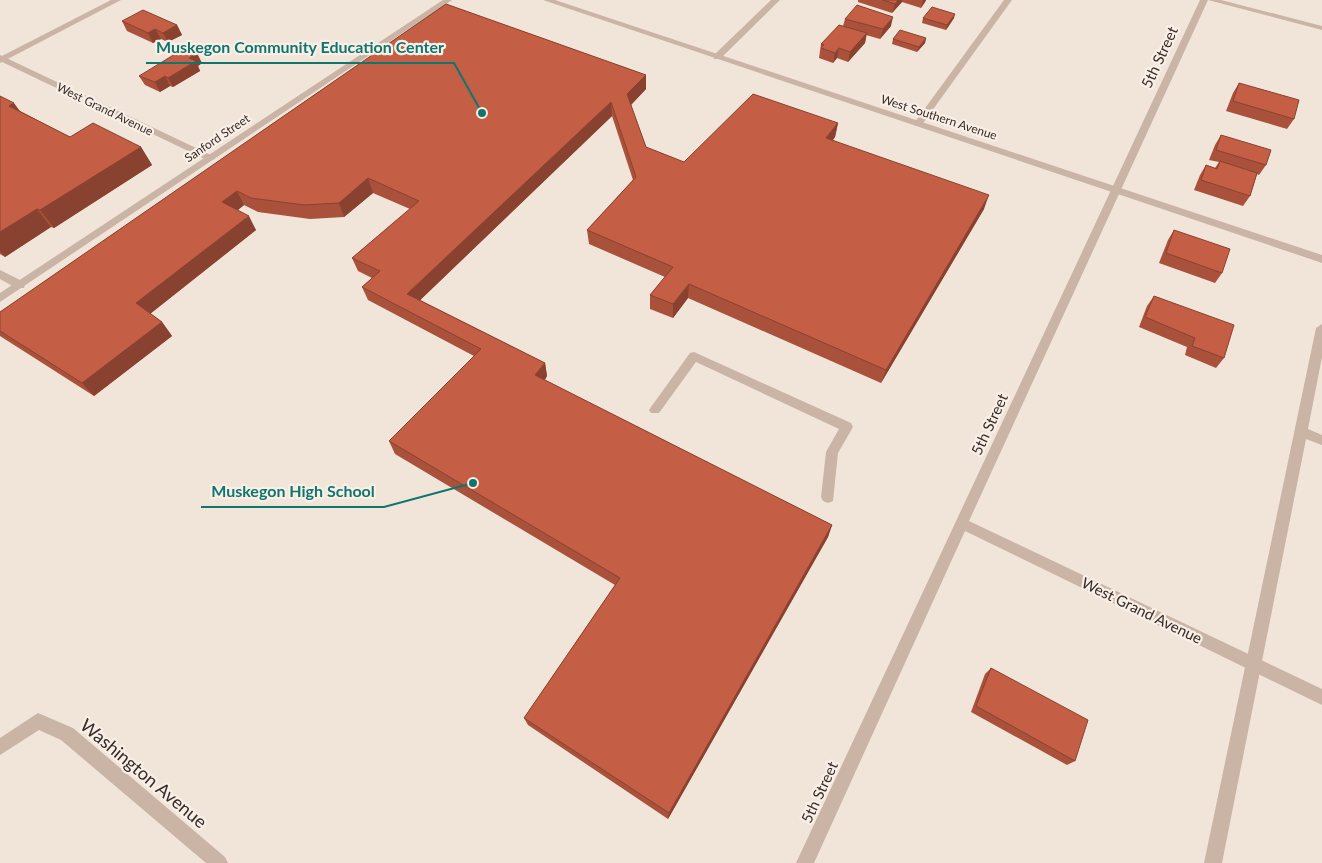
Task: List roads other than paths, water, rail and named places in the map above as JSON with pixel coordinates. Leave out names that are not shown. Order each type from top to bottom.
[{"type":"street","points":[[1,59],[117,0]]},
{"type":"street","name":"Sanford Street","points":[[0,298],[448,0]]},
{"type":"street","name":"West Southern Avenue","points":[[547,0],[1322,259]]},
{"type":"street","points":[[717,57],[776,0]]},
{"type":"street","points":[[918,124],[1008,0]]},
{"type":"street","name":"5th Street","points":[[805,863],[1204,0]]},
{"type":"street","points":[[1212,0],[1322,28]]},
{"type":"street","name":"West Grand Avenue","points":[[1,59],[210,158]]},
{"type":"street","points":[[0,274],[20,285]]},
{"type":"street","points":[[1213,863],[1322,328]]},
{"type":"street","points":[[656,410],[694,356],[847,427],[832,452],[828,497]]},
{"type":"street","points":[[1301,432],[1322,440]]},
{"type":"street","name":"West Grand Avenue","points":[[961,523],[1322,697]]},
{"type":"street","name":"Washington Avenue","points":[[0,747],[38,721],[67,734],[219,863]]},
{"type":"place","name":"Muskegon Community Education Center","points":[[482,113]]},
{"type":"place","name":"Muskegon High School","points":[[473,483]]}]
